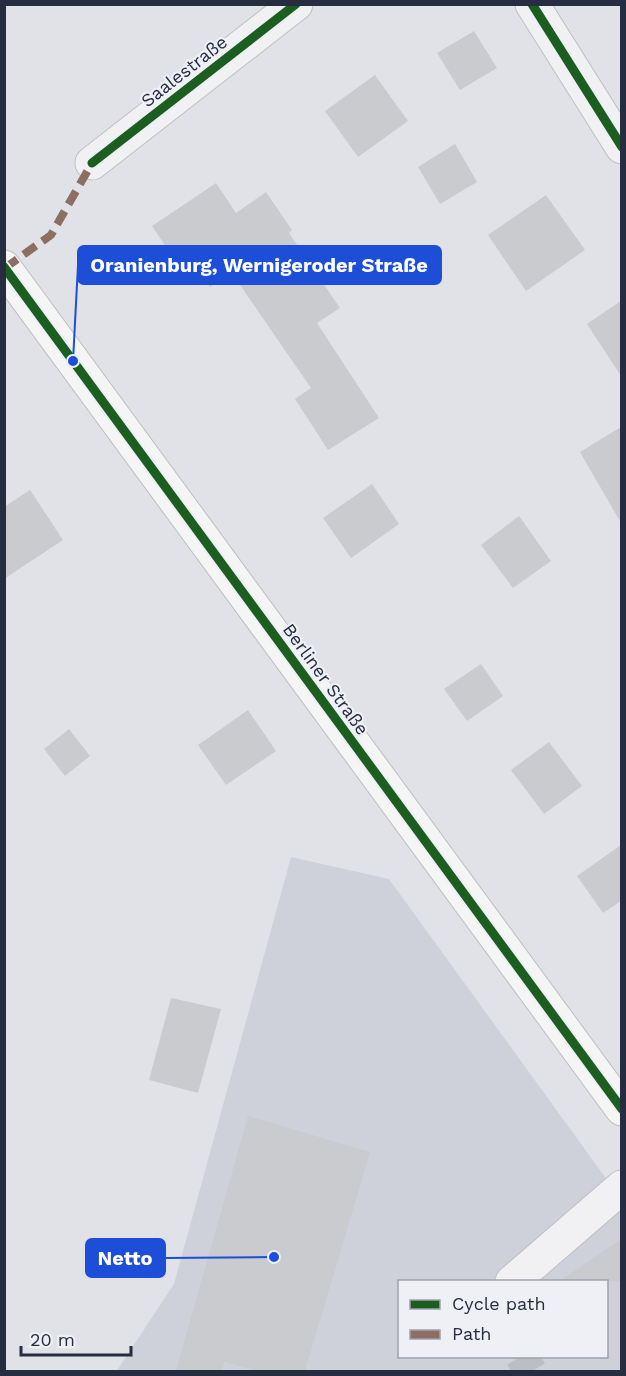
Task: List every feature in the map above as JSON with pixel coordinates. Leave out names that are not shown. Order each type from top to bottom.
[{"type":"main road","name":"Berliner Straße","points":[[4,267],[621,1109]]},
{"type":"street","name":"Saalestraße","points":[[92,163],[296,4]]},
{"type":"street","points":[[532,4],[621,147]]},
{"type":"street","points":[[513,1280],[621,1187]]},
{"type":"shaded area","points":[[291,857],[389,879],[621,1199],[621,1371],[116,1372],[174,1284]]},
{"type":"building","points":[[474,31],[497,68],[460,90],[437,53]]},
{"type":"building","points":[[375,75],[408,121],[358,157],[325,111]]},
{"type":"building","points":[[455,144],[477,182],[440,204],[418,167]]},
{"type":"building","points":[[216,183],[236,213],[266,192],[292,230],[289,233],[340,308],[317,323],[379,418],[328,450],[295,399],[311,388],[231,272],[210,287],[186,252],[175,260],[152,226]]},
{"type":"building","points":[[546,195],[585,250],[526,291],[488,235]]},
{"type":"building","points":[[621,301],[621,376],[587,324]]},
{"type":"building","points":[[621,427],[621,523],[580,452]]},
{"type":"building","points":[[372,484],[399,524],[351,558],[323,518]]},
{"type":"building","points":[[30,490],[63,540],[4,579],[4,507]]},
{"type":"building","points":[[519,516],[551,561],[513,588],[481,545]]},
{"type":"building","points":[[481,664],[503,696],[467,721],[444,689]]},
{"type":"building","points":[[248,710],[276,751],[226,785],[198,745]]},
{"type":"building","points":[[69,729],[90,756],[65,776],[44,749]]},
{"type":"building","points":[[549,742],[582,786],[544,814],[511,770]]},
{"type":"building","points":[[621,845],[621,901],[603,913],[577,876]]},
{"type":"building","points":[[171,998],[221,1009],[198,1093],[149,1080]]},
{"type":"building","points":[[248,1116],[370,1152],[305,1371],[259,1371],[224,1362],[222,1371],[176,1371]]},
{"type":"building","points":[[621,1239],[621,1281],[561,1280]]},
{"type":"tunnel","points":[[522,1358],[531,1372]]},
{"type":"marked path","points":[[5,268],[51,235],[92,163]]},
{"type":"cycle path","points":[[92,163],[296,4]]},
{"type":"cycle path","points":[[532,4],[622,147]]},
{"type":"cycle path","points":[[4,267],[622,1109]]},
{"type":"place","name":"Oranienburg, Wernigeroder Straße","points":[[73,361]]},
{"type":"place","name":"Netto","points":[[274,1257]]}]
